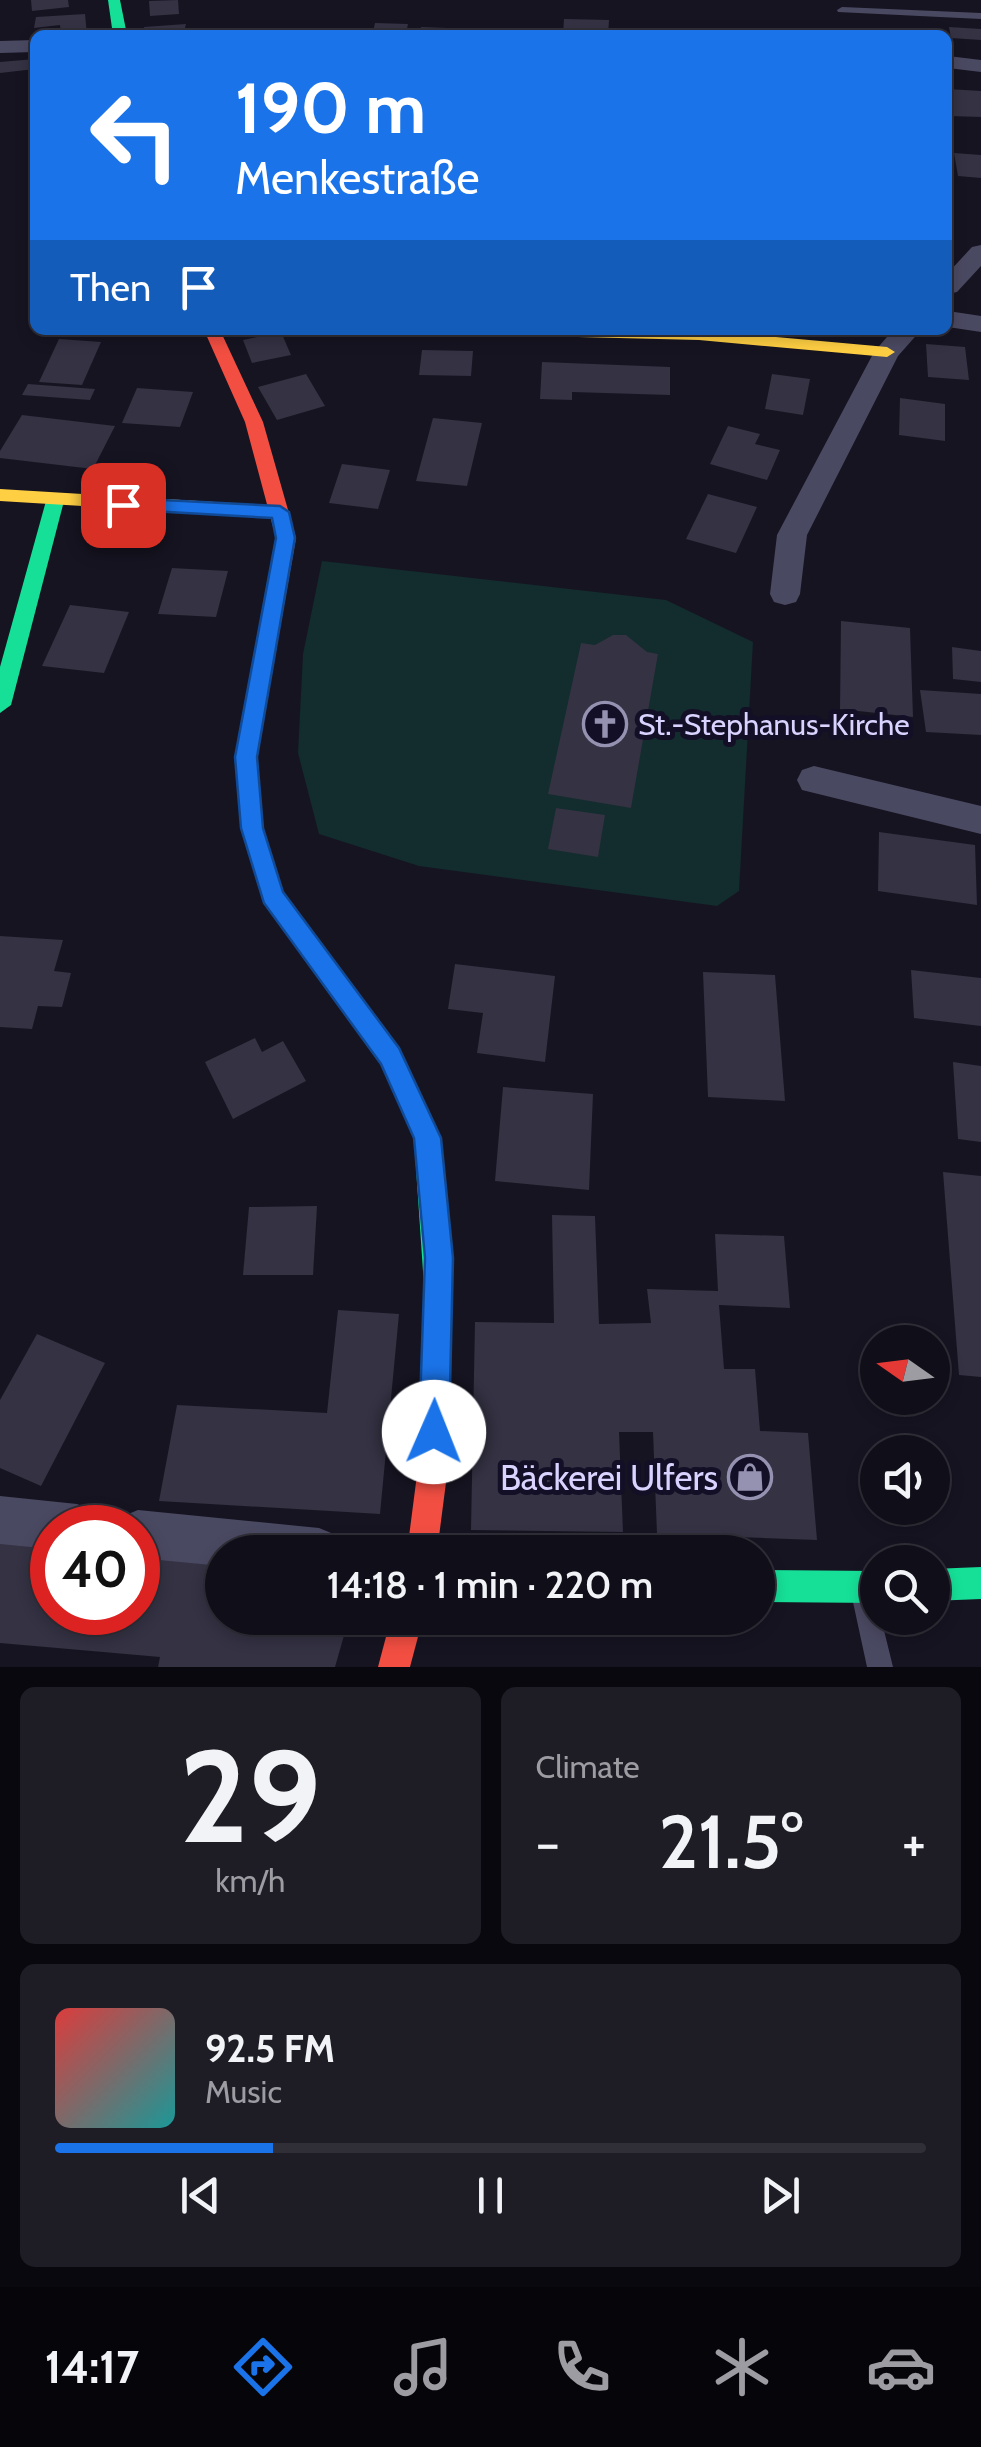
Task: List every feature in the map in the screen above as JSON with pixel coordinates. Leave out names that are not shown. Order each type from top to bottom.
[{"type":"street","points":[[114,0],[119,30]]},
{"type":"street","points":[[0,47],[30,46]]},
{"type":"street","points":[[952,62],[981,66]]},
{"type":"street","points":[[952,284],[981,252]]},
{"type":"street","points":[[952,320],[981,324]]},
{"type":"street","points":[[214,335],[254,422],[286,538],[246,757],[252,828],[273,896],[390,1056],[428,1138],[439,1258],[433,1467],[424,1535]]},
{"type":"street","points":[[699,335],[887,352]]},
{"type":"street","points":[[785,594],[792,536],[887,352],[903,335]]},
{"type":"street","points":[[0,495],[280,512]]},
{"type":"street","points":[[0,706],[55,501]]},
{"type":"street","points":[[814,780],[981,820]]},
{"type":"street","points":[[0,1520],[30,1523]]},
{"type":"street","points":[[160,1536],[205,1541]]},
{"type":"street","points":[[950,1584],[981,1583]]},
{"type":"street","points":[[775,1586],[860,1587]]},
{"type":"street","points":[[394,1667],[402,1635]]},
{"type":"lane","points":[[842,10],[981,16]]},
{"type":"lane","points":[[876,1635],[880,1667]]},
{"type":"green space","points":[[322,561],[666,600],[753,642],[739,891],[717,906],[419,866],[319,834],[298,753],[303,654]]},
{"type":"building","points":[[31,0],[68,0],[69,7],[32,11]]},
{"type":"building","points":[[178,0],[179,14],[150,16],[149,1]]},
{"type":"building","points":[[85,14],[87,30],[60,30],[60,25],[34,28],[36,17]]},
{"type":"building","points":[[564,19],[609,20],[608,30],[563,30]]},
{"type":"building","points":[[375,23],[408,24],[407,30],[373,30]]},
{"type":"building","points":[[186,24],[185,28],[202,29],[144,30],[144,27]]},
{"type":"building","points":[[421,27],[474,29],[474,30],[421,30]]},
{"type":"building","points":[[949,27],[981,29],[981,40],[952,38]]},
{"type":"building","points":[[30,59],[30,70],[0,73],[0,62]]},
{"type":"building","points":[[952,89],[981,91],[981,117],[952,116]]},
{"type":"building","points":[[954,153],[981,155],[981,178],[958,176]]},
{"type":"building","points":[[282,335],[291,355],[252,363],[243,340]]},
{"type":"building","points":[[59,339],[101,342],[82,385],[39,382]]},
{"type":"building","points":[[926,344],[965,347],[969,380],[928,377]]},
{"type":"building","points":[[422,350],[473,351],[471,376],[419,375]]},
{"type":"building","points":[[542,362],[670,367],[670,395],[572,392],[572,400],[540,399]]},
{"type":"building","points":[[306,374],[325,406],[277,420],[258,387]]},
{"type":"building","points":[[772,374],[810,379],[803,415],[765,409]]},
{"type":"building","points":[[28,384],[95,389],[90,400],[22,395]]},
{"type":"building","points":[[137,388],[193,392],[180,427],[122,423]]},
{"type":"building","points":[[900,398],[945,404],[945,441],[899,435]]},
{"type":"building","points":[[22,415],[115,426],[93,469],[0,458],[0,451]]},
{"type":"building","points":[[433,418],[482,423],[467,486],[416,481]]},
{"type":"building","points":[[728,426],[760,434],[755,444],[780,450],[767,480],[710,464]]},
{"type":"building","points":[[342,464],[390,470],[378,509],[329,503]]},
{"type":"building","points":[[708,494],[757,507],[736,553],[686,539]]},
{"type":"building","points":[[172,568],[228,571],[216,617],[158,614]]},
{"type":"building","points":[[70,605],[129,612],[104,673],[42,666]]},
{"type":"building","points":[[841,621],[910,628],[913,717],[840,709]]},
{"type":"building","name":"St.-Stephanus-Kirche","points":[[613,635],[626,635],[647,652],[658,654],[631,808],[548,794],[581,643],[595,645]]},
{"type":"building","points":[[952,647],[981,651],[981,682],[953,679]]},
{"type":"building","points":[[920,690],[981,694],[981,735],[926,732]]},
{"type":"building","points":[[556,808],[605,815],[598,857],[548,849]]},
{"type":"building","points":[[879,832],[975,845],[977,905],[878,891]]},
{"type":"building","points":[[0,936],[63,940],[54,971],[71,973],[62,1007],[38,1006],[32,1029],[0,1027]]},
{"type":"building","points":[[455,964],[555,976],[545,1062],[477,1053],[483,1013],[448,1009]]},
{"type":"building","points":[[911,970],[981,978],[981,1026],[914,1018]]},
{"type":"building","points":[[703,972],[775,975],[785,1101],[708,1097]]},
{"type":"building","points":[[255,1038],[262,1052],[283,1041],[306,1081],[233,1119],[205,1062]]},
{"type":"building","points":[[953,1062],[981,1066],[981,1142],[958,1139]]},
{"type":"building","points":[[503,1087],[593,1094],[589,1190],[495,1181]]},
{"type":"building","points":[[943,1172],[981,1176],[981,1377],[959,1375]]},
{"type":"building","points":[[317,1206],[313,1275],[243,1275],[249,1207]]},
{"type":"building","points":[[552,1215],[595,1216],[599,1324],[651,1323],[647,1289],[718,1291],[715,1234],[784,1236],[790,1308],[719,1305],[724,1369],[755,1369],[760,1431],[808,1433],[817,1540],[775,1538],[775,1535],[657,1534],[653,1432],[619,1432],[623,1532],[471,1530],[475,1322],[554,1323]]},
{"type":"building","points":[[338,1310],[399,1314],[380,1514],[159,1501],[177,1405],[327,1413]]},
{"type":"building","points":[[37,1334],[105,1363],[41,1486],[0,1468],[0,1400]]},
{"type":"building","points":[[0,1540],[30,1542],[30,1635],[160,1635],[160,1553],[205,1557],[205,1635],[344,1635],[335,1667],[158,1667],[160,1657],[0,1643]]},
{"type":"traffic: fast","points":[[114,0],[119,30]]},
{"type":"traffic: fast","points":[[0,705],[55,501]]},
{"type":"traffic: fast","points":[[250,802],[252,828],[273,896],[390,1056],[427,1138],[438,1286]]},
{"type":"traffic: fast","points":[[950,1584],[981,1583]]},
{"type":"traffic: fast","points":[[775,1586],[860,1587]]},
{"type":"traffic: slow","points":[[699,335],[887,352]]},
{"type":"traffic: slow","points":[[0,495],[280,512]]},
{"type":"traffic: jam","points":[[214,335],[254,422],[286,538],[246,757],[250,802]]},
{"type":"traffic: jam","points":[[424,1535],[433,1467],[438,1286]]},
{"type":"traffic: jam","points":[[394,1667],[402,1635]]},
{"type":"place","name":"St.-Stephanus-Kirche","points":[[605,724]]},
{"type":"place","name":"Bäckerei Ulfers","points":[[750,1477]]},
{"type":"route","points":[[123,505],[280,512],[286,538],[246,757],[252,828],[273,896],[390,1056],[428,1138],[439,1258],[434,1432]]}]
